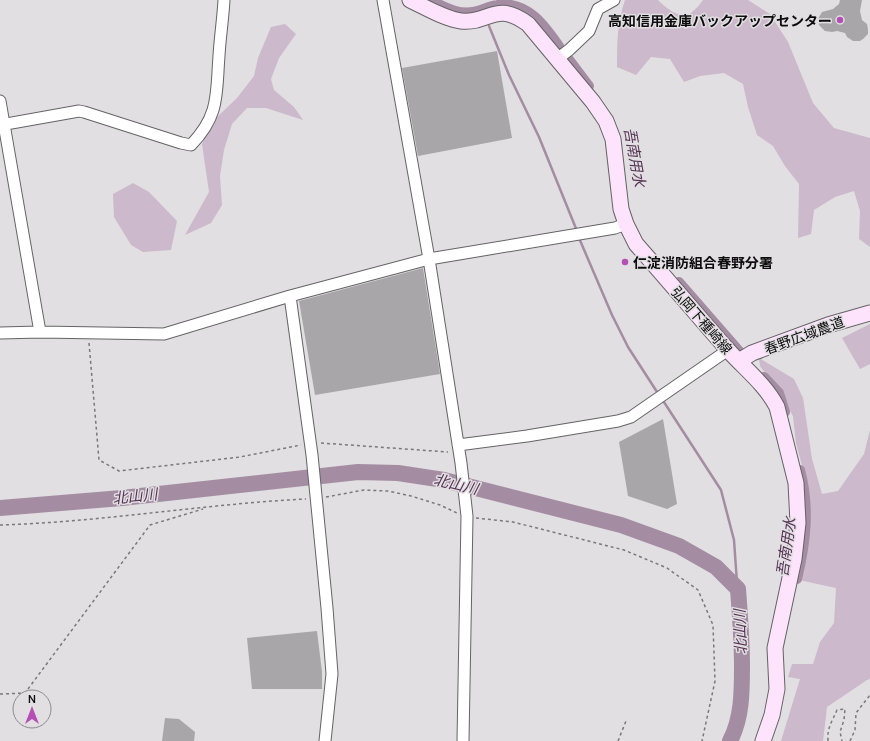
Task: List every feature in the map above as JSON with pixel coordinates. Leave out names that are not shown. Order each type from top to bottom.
[{"type":"main road","name":"弘岡下種崎線","points":[[410,0],[450,19],[461,21],[472,21],[496,13],[507,13],[518,16],[562,56],[606,121],[613,139],[621,209],[626,224],[636,244],[728,350],[772,397],[777,408],[793,467],[797,497],[798,524],[794,553],[775,648],[777,689],[772,715],[763,741]]},
{"type":"main road","name":"春野広域農道","points":[[739,361],[752,353],[828,325],[870,313]]},
{"type":"street","points":[[2,124],[79,111],[181,144],[191,145],[207,125],[214,110],[217,94],[224,0]]},
{"type":"street","points":[[383,0],[429,259],[460,454],[467,516],[463,741]]},
{"type":"street","points":[[562,56],[589,31],[598,9],[614,0]]},
{"type":"street","points":[[0,101],[2,124],[40,332]]},
{"type":"street","points":[[0,333],[40,332],[164,334],[290,296],[429,259],[615,228],[626,224]]},
{"type":"street","points":[[290,296],[312,455],[327,608],[332,674],[325,741]]},
{"type":"street","points":[[460,454],[535,435],[618,421],[631,417],[728,350]]},
{"type":"path","points":[[88,333],[99,460],[120,471],[240,457],[310,443],[441,451],[460,454]]},
{"type":"path","points":[[0,525],[140,515],[364,490],[388,491],[411,496],[440,505],[452,512],[467,516],[513,522],[624,550],[667,568],[698,590],[713,625],[715,681],[702,741]]},
{"type":"path","points":[[0,694],[25,692],[150,525],[207,507]]},
{"type":"path","points":[[850,741],[855,730],[856,713],[870,695]]},
{"type":"path","points":[[828,741],[830,723],[838,710],[845,709],[844,720],[840,732],[842,741]]},
{"type":"path","points":[[618,741],[626,722]]},
{"type":"shaded area","points":[[625,0],[658,0],[669,10],[683,15],[692,12],[703,0],[748,0],[770,14],[788,42],[813,103],[834,128],[870,138],[870,247],[859,239],[860,211],[854,191],[835,197],[814,210],[811,234],[798,238],[799,184],[785,166],[773,146],[757,135],[748,107],[743,84],[724,73],[700,76],[684,82],[670,59],[651,57],[636,75],[617,67],[618,33],[620,17]]},
{"type":"shaded area","points":[[285,24],[296,34],[279,58],[271,79],[274,90],[294,107],[303,120],[266,108],[247,108],[232,124],[224,150],[220,176],[222,205],[211,223],[185,235],[209,192],[202,144],[213,121],[237,98],[254,76],[258,58],[271,27]]},
{"type":"shaded area","points":[[133,183],[149,192],[177,221],[171,250],[143,252],[131,245],[114,217],[113,194]]},
{"type":"shaded area","points":[[870,324],[870,364],[860,369],[842,338]]},
{"type":"shaded area","points":[[759,358],[794,379],[803,398],[812,459],[822,494],[838,491],[864,454],[870,430],[870,679],[827,707],[823,741],[781,741],[800,679],[788,677],[792,664],[813,664],[820,642],[834,623],[836,588],[799,580],[809,514],[804,473],[796,443],[793,416],[776,388],[760,366]]},
{"type":"building","name":"高知信用金庫バックアップセンター","points":[[840,0],[862,0],[860,11],[862,20],[867,24],[868,34],[860,41],[853,41],[847,37],[845,33],[825,31],[819,25],[818,19],[822,12],[833,9],[839,4]]},
{"type":"building","points":[[497,51],[512,138],[418,156],[402,68]]},
{"type":"building","points":[[423,268],[440,374],[315,395],[299,301]]},
{"type":"building","points":[[663,419],[677,504],[667,509],[628,496],[619,442]]},
{"type":"building","points":[[317,631],[322,672],[322,689],[252,689],[247,638]]},
{"type":"building","points":[[165,718],[179,719],[195,732],[194,741],[162,741]]},
{"type":"waterway","name":"吾南用水","points":[[430,0],[451,9],[467,13],[497,5],[508,5],[527,11],[549,32],[589,86]]},
{"type":"waterway","points":[[489,26],[509,75],[539,137],[577,231]]},
{"type":"waterway","points":[[579,238],[612,315],[628,347],[659,395]]},
{"type":"waterway","name":"吾南用水","points":[[679,282],[740,352]]},
{"type":"waterway","name":"吾南用水","points":[[764,377],[779,393],[785,412]]},
{"type":"waterway","points":[[662,399],[721,490],[734,540],[738,589]]},
{"type":"waterway","name":"吾南用水","points":[[797,579],[803,552],[806,524],[805,497],[800,470]]},
{"type":"waterway","name":"北山川","points":[[0,508],[122,498],[358,472],[398,473],[444,480],[621,525],[679,546],[716,567],[738,589],[742,647],[742,676],[739,714],[730,741]]},
{"type":"place","name":"高知信用金庫バックアップセンター","points":[[840,20]]},
{"type":"place","name":"仁淀消防組合春野分署","points":[[625,262]]}]
